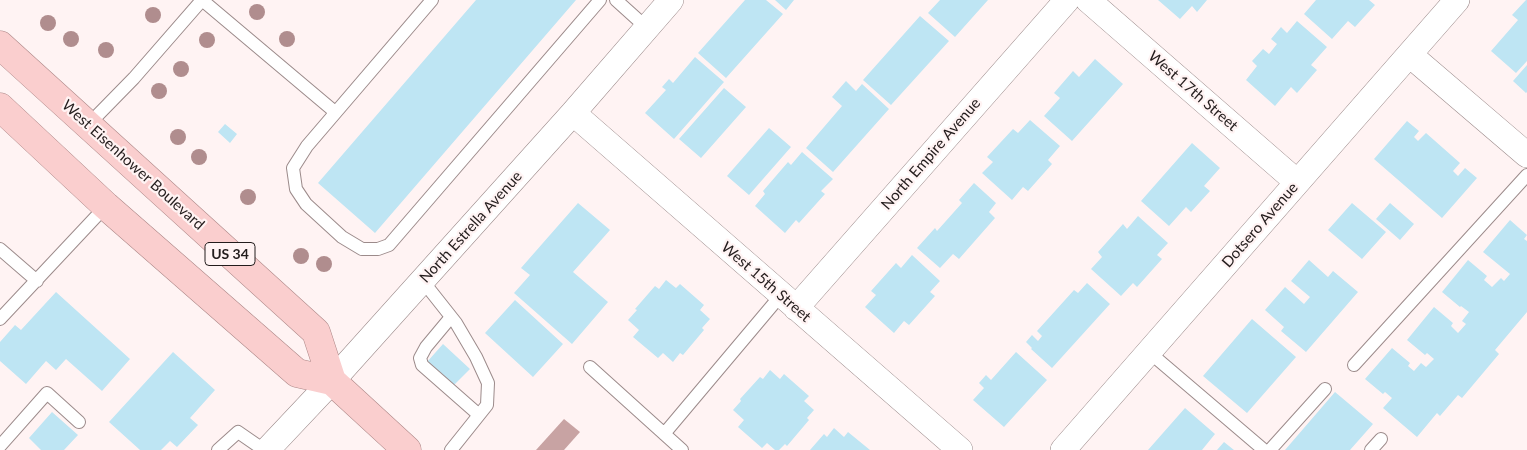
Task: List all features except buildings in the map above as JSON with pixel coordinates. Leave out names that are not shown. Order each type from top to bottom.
[{"type":"highway","name":"West Eisenhower Boulevard","points":[[0,45],[316,332],[332,382]]},
{"type":"highway","name":"US 34","points":[[0,107],[106,206],[297,373],[332,382],[407,450]]},
{"type":"street","name":"North Estrella Avenue","points":[[266,450],[332,382],[573,114],[671,0]]},
{"type":"street","name":"North Empire Avenue","points":[[789,301],[1067,0]]},
{"type":"street","name":"West 17th Street","points":[[1088,0],[1297,182]]},
{"type":"street","name":"Dotsero Avenue","points":[[1063,450],[1458,0]]},
{"type":"street","points":[[1410,55],[1527,155]]},
{"type":"street","name":"West 15th Street","points":[[573,114],[956,449]]},
{"type":"lane","points":[[88,124],[134,78],[202,0],[335,112]]},
{"type":"lane","points":[[432,0],[335,112],[307,146],[293,168],[296,189],[306,204],[342,237],[362,249],[378,249],[389,245],[600,0]]},
{"type":"lane","points":[[616,0],[647,28]]},
{"type":"lane","points":[[1354,365],[1527,175]]},
{"type":"lane","points":[[0,319],[106,206]]},
{"type":"lane","points":[[0,249],[36,281]]},
{"type":"lane","points":[[422,280],[451,317],[476,357],[488,383],[487,405],[452,450]]},
{"type":"lane","points":[[664,434],[789,301]]},
{"type":"lane","points":[[451,317],[426,347],[420,358],[422,365],[479,415]]},
{"type":"lane","points":[[1149,352],[1264,450]]},
{"type":"lane","points":[[590,367],[682,450]]},
{"type":"lane","points":[[1270,450],[1325,389]]},
{"type":"lane","points":[[0,446],[48,393],[79,422]]},
{"type":"lane","points":[[218,450],[238,432],[266,450]]},
{"type":"lane","points":[[1371,450],[1381,439]]},
{"type":"shaded area","points":[[564,419],[580,432],[564,450],[536,450]]}]
